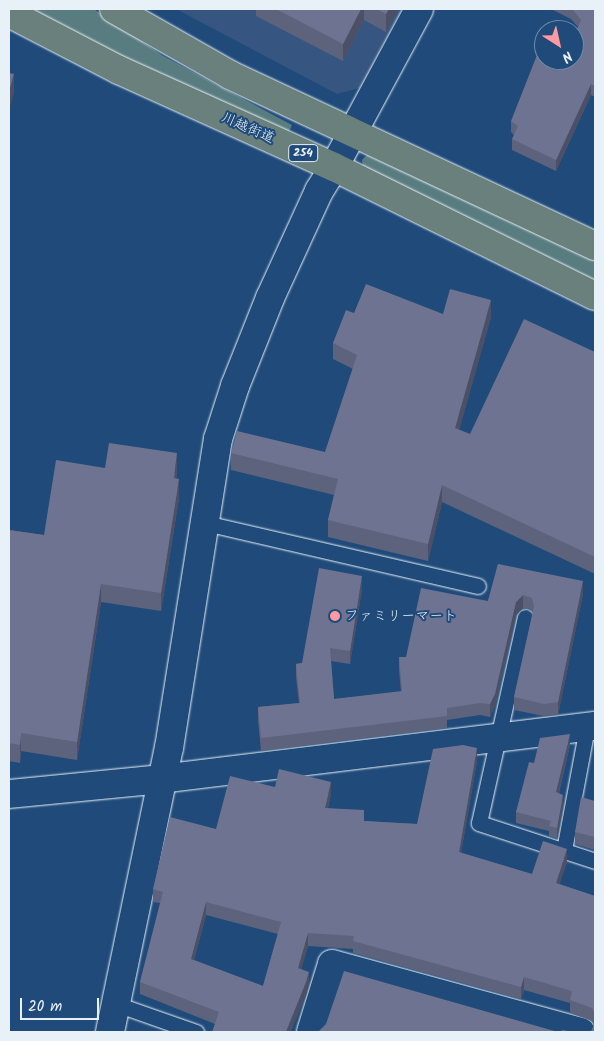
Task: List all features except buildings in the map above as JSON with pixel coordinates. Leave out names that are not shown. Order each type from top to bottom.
[{"type":"highway","points":[[114,9],[230,76],[595,246]]},
{"type":"highway","name":"川越街道","points":[[9,13],[119,70],[334,167],[595,296]]},
{"type":"street","points":[[110,1032],[161,779],[169,748],[218,439],[235,386],[270,298],[319,191],[334,167],[419,9]]},
{"type":"street","points":[[9,794],[161,779],[591,726]]},
{"type":"street","points":[[311,1032],[332,964],[581,1032]]},
{"type":"lane","points":[[205,523],[478,586]]},
{"type":"lane","points":[[525,617],[496,739],[479,823],[595,861]]},
{"type":"lane","points":[[564,850],[591,726]]},
{"type":"lane","points":[[116,1004],[196,1032]]},
{"type":"shaded area","points":[[176,9],[402,9],[360,88],[337,94]]},
{"type":"green space","points":[[26,9],[94,9],[163,56],[292,125],[287,136],[211,101]]},
{"type":"green space","points":[[367,155],[595,258],[595,284],[363,167],[362,160]]},
{"type":"place","name":"ファミリーマート","points":[[335,616]]}]
